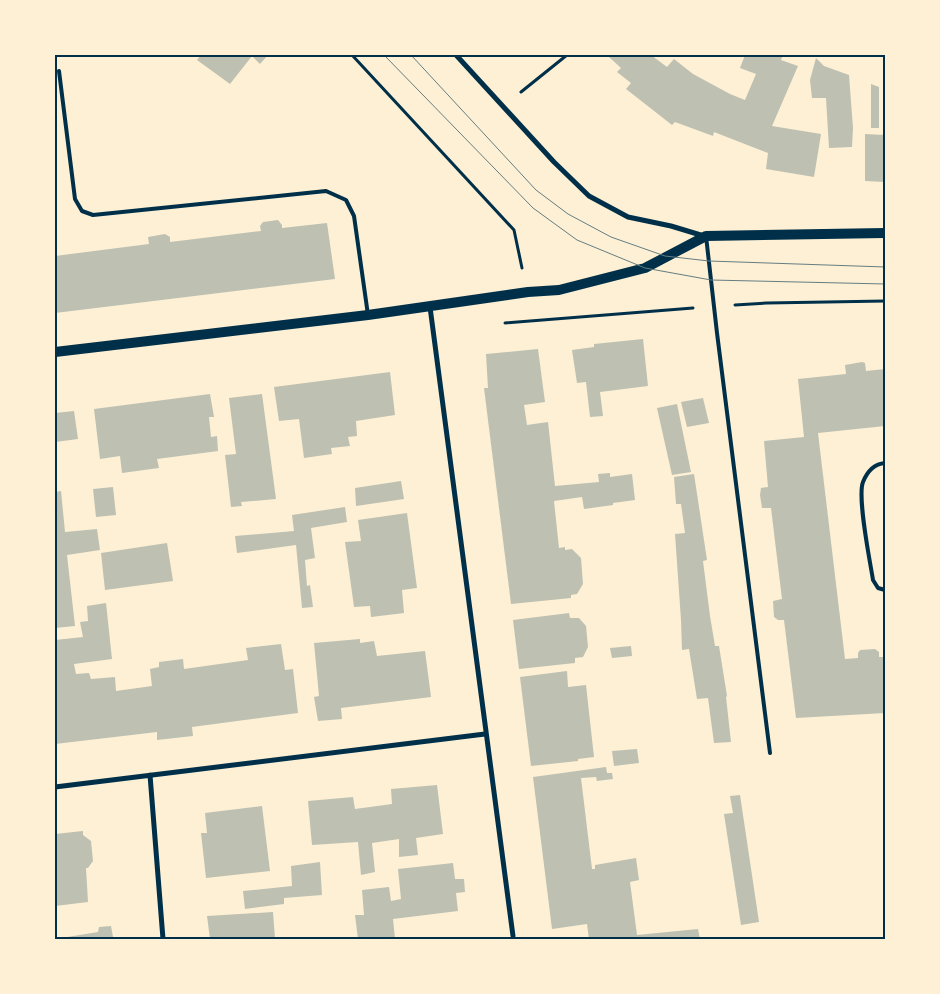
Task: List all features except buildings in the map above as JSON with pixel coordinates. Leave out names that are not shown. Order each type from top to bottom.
[{"type":"main road","points":[[55,352],[368,315],[528,292],[559,290],[645,268],[706,236],[885,233]]},
{"type":"street","points":[[456,55],[554,162],[589,196],[628,217],[672,226],[706,236]]},
{"type":"street","points":[[430,307],[512,936]]},
{"type":"street","points":[[55,787],[485,734]]},
{"type":"street","points":[[150,775],[163,939]]},
{"type":"lane","points":[[59,71],[75,199],[82,212],[93,215],[326,191],[346,200],[354,216],[368,315]]},
{"type":"lane","points":[[706,236],[770,753]]},
{"type":"lane","points":[[885,462],[870,469],[862,484],[862,499],[873,580],[878,588],[885,590]]},
{"type":"path","points":[[352,55],[514,230],[528,292]]},
{"type":"path","points":[[503,106],[567,55]]},
{"type":"path","points":[[501,323],[767,303],[885,301]]},
{"type":"tram line","points":[[384,55],[533,208],[577,240],[645,268],[711,280],[885,284]]},
{"type":"tram line","points":[[411,55],[536,190],[568,214],[611,237],[665,256],[709,261],[885,267]]}]
